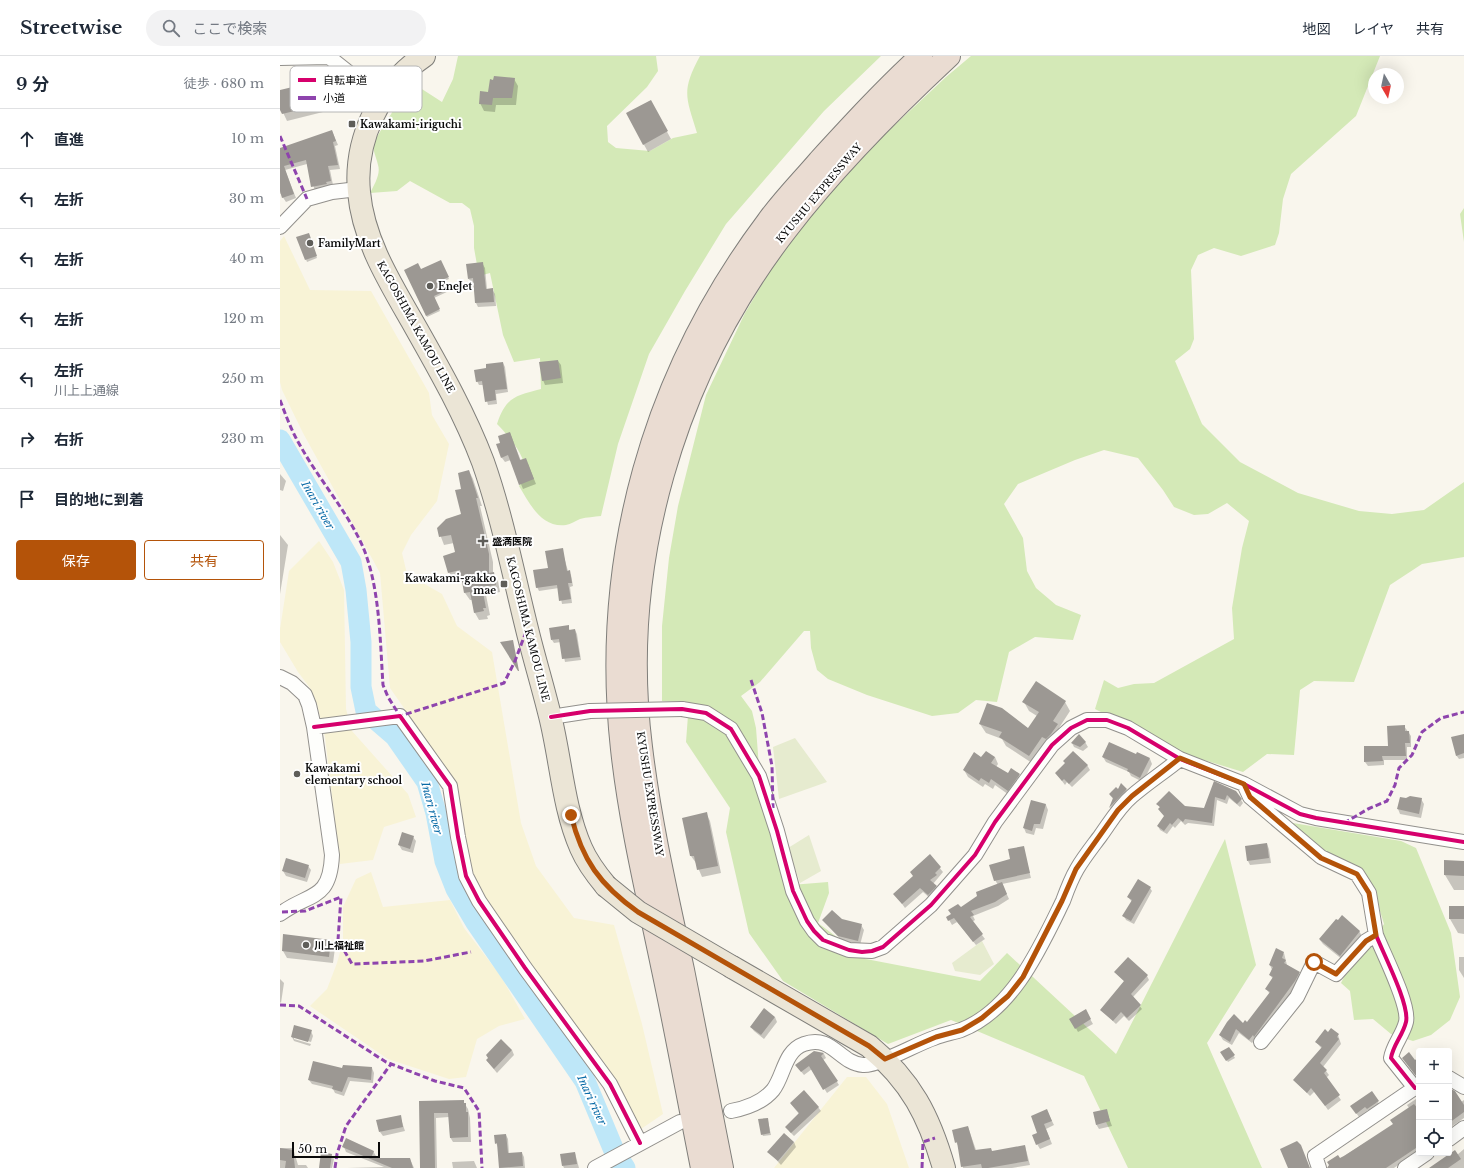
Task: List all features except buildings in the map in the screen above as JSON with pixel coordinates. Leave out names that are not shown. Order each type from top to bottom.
[{"type":"highway","name":"KYUSHU EXPRESSWAY","points":[[702,1168],[642,869],[622,749],[617,646],[619,602],[631,518],[642,473],[668,397],[688,351],[711,307],[735,268],[768,220],[800,182],[867,109],[921,56]]},
{"type":"highway","name":"KYUSHU EXPRESSWAY","points":[[722,1168],[661,867],[641,747],[637,690],[639,605],[650,523],[661,480],[686,406],[705,359],[752,279],[785,231],[845,159],[881,121],[949,56]]},
{"type":"main road","name":"KAGOSHIMA KAMOU LINE","points":[[409,66],[424,56]]},
{"type":"main road","name":"KAGOSHIMA KAMOU LINE","points":[[374,112],[366,131],[361,151],[358,189],[366,227],[387,277],[453,395],[482,462],[496,506],[551,718],[566,798],[576,835],[591,868],[606,886],[638,912],[869,1046],[885,1059],[902,1078],[924,1113],[935,1138],[944,1168]]},
{"type":"street","points":[[280,58],[329,57],[340,66]]},
{"type":"street","points":[[280,227],[306,199],[332,192],[358,189]]},
{"type":"street","points":[[280,677],[292,683],[305,695],[309,706],[314,727],[332,855],[331,871],[326,885],[315,896],[280,914]]},
{"type":"street","points":[[551,718],[590,711],[682,709],[706,713],[730,729],[759,776],[777,831],[793,891],[807,921],[823,940],[849,950],[862,952],[872,951],[883,946],[903,931],[956,879],[975,855],[995,822],[1052,745],[1071,728],[1087,720],[1108,720],[1128,728],[1180,758],[1244,784],[1300,814],[1464,842]]},
{"type":"street","points":[[314,727],[400,716],[450,786],[466,876],[479,901],[525,968],[610,1084],[634,1147]]},
{"type":"street","points":[[731,1111],[749,1108],[774,1090],[785,1063],[793,1052],[802,1044],[816,1041],[826,1043],[852,1063],[864,1066],[885,1059],[936,1037],[962,1030],[982,1018],[1008,996],[1023,977],[1062,901],[1076,869],[1118,810],[1132,796],[1180,758]]},
{"type":"street","points":[[1244,784],[1250,797],[1321,858],[1357,874],[1369,893],[1376,935],[1405,1007],[1407,1020],[1392,1049],[1390,1058],[1416,1086]]},
{"type":"street","points":[[1261,1042],[1296,997],[1314,962],[1336,974],[1366,941],[1376,935]]},
{"type":"street","points":[[1452,1080],[1464,1087]]},
{"type":"street","points":[[1319,1168],[1314,1156],[1416,1088]]},
{"type":"street","points":[[595,1168],[609,1162],[680,1122]]},
{"type":"street","points":[[1452,1136],[1464,1128]]},
{"type":"street","points":[[1405,1168],[1423,1156]]},
{"type":"shaded area","points":[[284,236],[310,290],[371,291],[429,393],[432,415],[449,444],[437,501],[411,535],[402,553],[407,574],[442,594],[457,626],[492,652],[521,823],[536,866],[574,918],[614,925],[642,1024],[663,1114],[641,1129],[606,1065],[523,956],[475,884],[470,866],[457,784],[390,688],[380,573],[303,433],[282,390],[280,382],[280,241]]},
{"type":"shaded area","points":[[319,541],[333,562],[344,590],[346,709],[352,731],[408,794],[416,817],[384,827],[373,860],[340,864],[325,737],[317,704],[310,688],[298,672],[280,642],[280,629],[289,571]]},
{"type":"shaded area","points":[[371,872],[383,907],[450,900],[464,928],[500,975],[525,1019],[499,1026],[477,1039],[466,1077],[449,1079],[388,1059],[310,1006],[327,989],[337,963],[343,942],[343,907],[356,879]]},
{"type":"shaded area","points":[[847,1077],[866,1077],[887,1104],[909,1168],[774,1168]]},
{"type":"green space","points":[[458,56],[656,56],[658,71],[647,87],[607,126],[608,142],[616,148],[650,151],[673,138],[697,133],[690,111],[687,94],[690,78],[700,56],[881,56],[824,111],[726,224],[685,291],[649,354],[618,444],[601,516],[580,519],[566,525],[550,523],[537,513],[519,486],[525,475],[523,461],[516,447],[497,424],[504,408],[513,399],[541,389],[540,358],[514,362],[503,335],[490,273],[479,276],[474,248],[474,226],[470,209],[462,203],[450,203],[410,181],[397,191],[370,193],[379,172],[373,143],[392,112],[422,112],[422,89],[442,102],[453,79]]},
{"type":"green space","points":[[971,56],[1380,56],[1375,68],[1368,68],[1368,86],[1356,116],[1291,174],[1283,199],[1279,233],[1275,245],[1241,256],[1214,248],[1198,255],[1191,270],[1194,339],[1190,349],[1175,361],[1202,424],[1240,462],[1298,493],[1359,511],[1392,514],[1424,510],[1464,482],[1464,557],[1422,564],[1390,585],[1354,682],[1314,681],[1300,690],[1294,755],[1267,754],[1243,772],[1181,753],[1095,709],[1104,680],[1118,688],[1134,684],[1154,683],[1234,639],[1232,608],[1242,548],[1249,521],[1227,503],[1208,514],[1194,515],[1174,507],[1163,490],[1138,458],[1104,450],[1075,460],[1018,484],[1004,504],[1023,538],[1027,571],[1036,588],[1056,605],[1081,615],[1073,640],[1035,637],[1009,652],[997,702],[976,700],[958,713],[932,716],[867,695],[828,679],[817,670],[811,648],[810,631],[804,631],[760,682],[741,696],[752,711],[756,728],[762,806],[791,885],[828,882],[829,893],[818,923],[866,959],[980,981],[1007,953],[1116,1054],[1225,839],[1256,965],[1207,1043],[1262,1168],[1128,1168],[1084,1076],[951,1020],[888,1044],[783,981],[749,933],[726,832],[730,808],[686,742],[689,702],[662,701],[662,626],[669,558],[678,506],[706,395],[745,313],[790,237],[836,180],[946,77]]},
{"type":"green space","points":[[1464,208],[1464,242],[1460,214]]},
{"type":"green space","points":[[795,738],[827,782],[779,799],[773,747]]},
{"type":"green space","points":[[1293,823],[1401,841],[1416,848],[1451,933],[1460,997],[1450,1020],[1431,1035],[1413,1041],[1391,1034],[1373,1019],[1354,1020],[1350,991],[1341,983],[1354,957],[1378,933],[1384,924],[1376,898],[1289,826]]},
{"type":"green space","points":[[809,835],[821,871],[800,883],[788,848]]},
{"type":"green space","points":[[982,941],[994,964],[980,975],[955,971],[952,963]]},
{"type":"waterway","name":"Inari river","points":[[280,440],[351,562],[356,590],[361,642],[361,687],[366,711],[395,736],[427,782],[436,813],[445,861],[456,889],[475,921],[585,1081],[615,1153],[625,1168]]},
{"type":"marked path","points":[[280,136],[307,199]]},
{"type":"marked path","points":[[280,400],[289,424],[308,460],[349,521],[363,547],[369,563],[376,597],[383,685],[388,697],[400,716],[504,683],[515,661],[527,629]]},
{"type":"marked path","points":[[751,680],[762,713],[772,766],[773,808]]},
{"type":"marked path","points":[[1344,823],[1368,809],[1387,801],[1395,785],[1399,768],[1412,755],[1422,732],[1441,718],[1464,712]]},
{"type":"marked path","points":[[282,912],[305,911],[341,897],[338,940],[352,964],[424,961],[471,952]]},
{"type":"marked path","points":[[280,1005],[299,1006],[386,1062],[435,1081],[464,1088],[479,1111],[482,1168]]},
{"type":"marked path","points":[[335,1168],[337,1154],[346,1126],[391,1064]]},
{"type":"marked path","points":[[922,1168],[923,1142],[935,1138]]},
{"type":"cycle path","points":[[551,717],[590,711],[682,709],[706,713],[731,729],[759,776],[777,831],[793,891],[807,921],[823,940],[849,950],[862,952],[872,951],[883,947],[931,905],[975,855],[995,822],[1052,745],[1071,728],[1087,720],[1107,720],[1128,728],[1180,759],[1244,784],[1300,814],[1316,818],[1464,842]]},
{"type":"cycle path","points":[[314,727],[400,716],[450,786],[466,876],[479,901],[525,968],[610,1084],[640,1143]]},
{"type":"cycle path","points":[[1376,935],[1400,992],[1406,1014],[1405,1027],[1391,1058],[1415,1088]]},
{"type":"place","name":"Kawakami-iriguchi","points":[[352,124]]},
{"type":"place","name":"FamilyMart","points":[[310,243]]},
{"type":"place","name":"EneJet","points":[[430,286]]},
{"type":"place","name":"盛満医院","points":[[483,541]]},
{"type":"place","name":"Kawakami-gakko mae","points":[[504,584]]},
{"type":"place","name":"Kawakami elementary school","points":[[297,774]]},
{"type":"place","name":"川上福祉館","points":[[306,945]]},
{"type":"route","points":[[571,815],[581,848],[591,868],[618,898],[638,912],[869,1046],[885,1059],[936,1037],[962,1030],[996,1008],[1008,996],[1023,977],[1062,901],[1076,869],[1086,854],[1118,810],[1132,796],[1180,758],[1244,784],[1250,797],[1321,858],[1357,874],[1369,893],[1376,935],[1366,941],[1336,974],[1314,962]]}]
